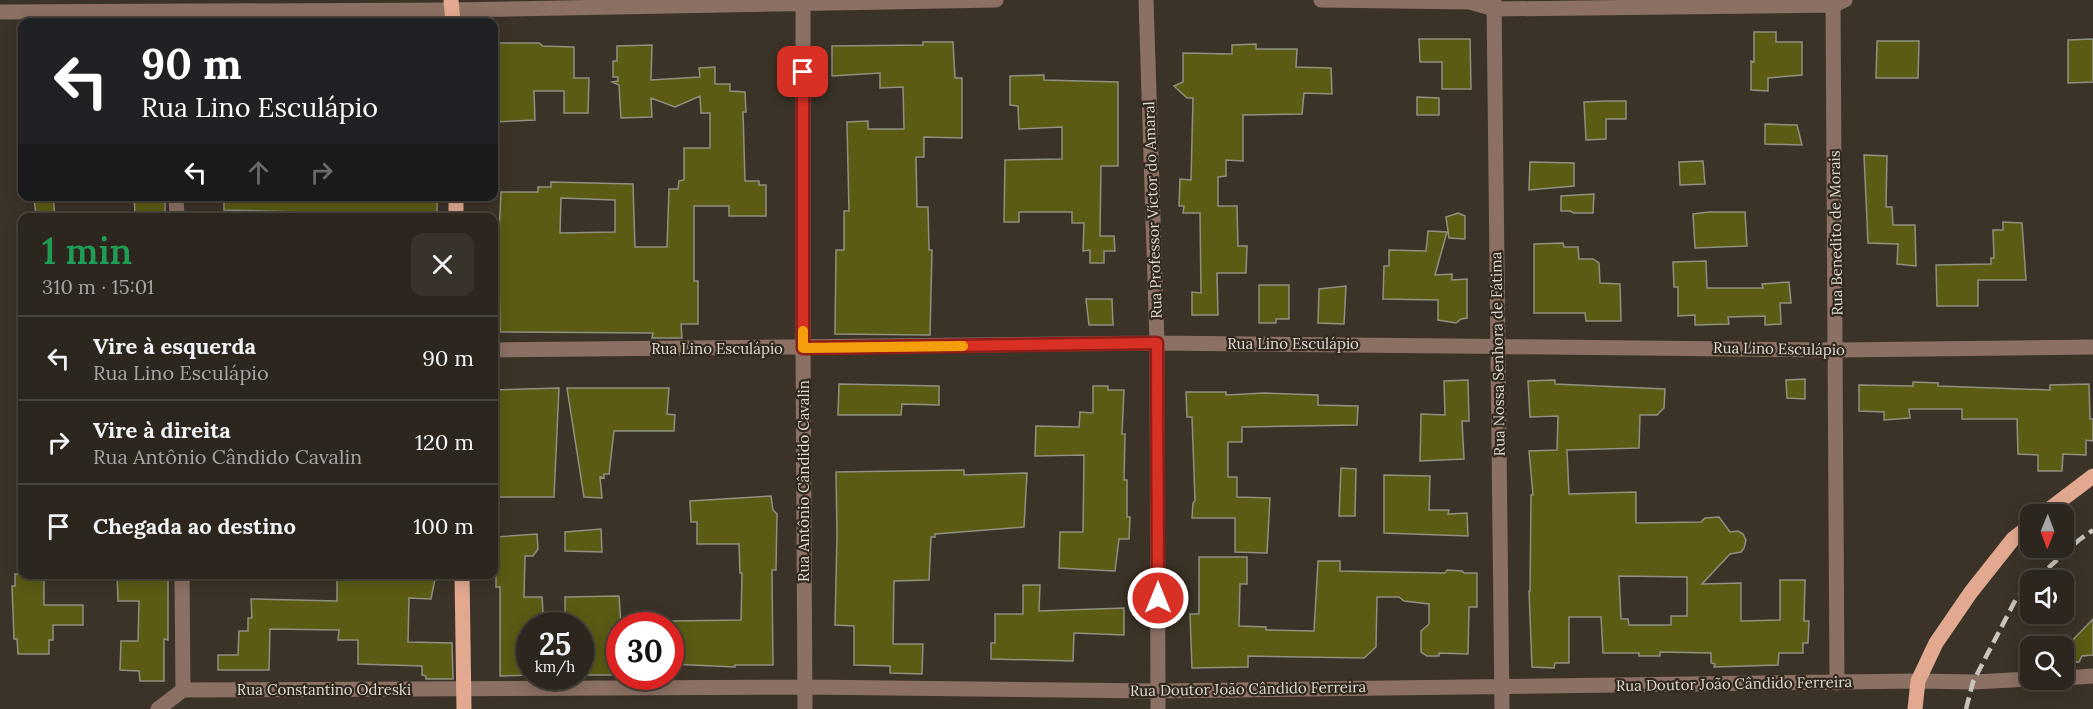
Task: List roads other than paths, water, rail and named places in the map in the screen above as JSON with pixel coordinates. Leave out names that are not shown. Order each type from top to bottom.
[{"type":"main road","points":[[2056,504],[2093,476]]},
{"type":"main road","points":[[1915,709],[1918,681],[1936,643],[1971,592],[2013,539],[2020,534]]},
{"type":"main road","points":[[462,579],[464,709]]},
{"type":"street","points":[[0,12],[452,11],[803,2],[996,0]]},
{"type":"street","name":"Rua Professor Victor do Amaral","points":[[1146,0],[1157,343],[1158,709]]},
{"type":"street","points":[[1321,0],[1472,1],[1494,5],[1837,2]]},
{"type":"street","name":"Rua Antônio Cândido Cavalin","points":[[803,2],[805,709]]},
{"type":"street","name":"Rua Benedito de Morais","points":[[1837,2],[1837,683]]},
{"type":"street","name":"Rua Nossa Senhora de Fátima","points":[[1494,5],[1502,709]]},
{"type":"street","name":"Rua Lino Esculápio","points":[[498,350],[1157,343],[1837,350],[2093,347]]},
{"type":"street","points":[[158,709],[183,690],[182,579]]},
{"type":"street","points":[[2074,677],[2093,676]]},
{"type":"street","name":"Rua Doutor João Cândido Ferreira","points":[[464,689],[806,687],[1158,691],[1973,682],[2020,680]]},
{"type":"street","name":"Rua Constantino Odreski","points":[[183,690],[464,689]]},
{"type":"railway","points":[[2046,570],[2093,530]]},
{"type":"railway","points":[[1966,709],[1973,682],[2020,594]]}]
